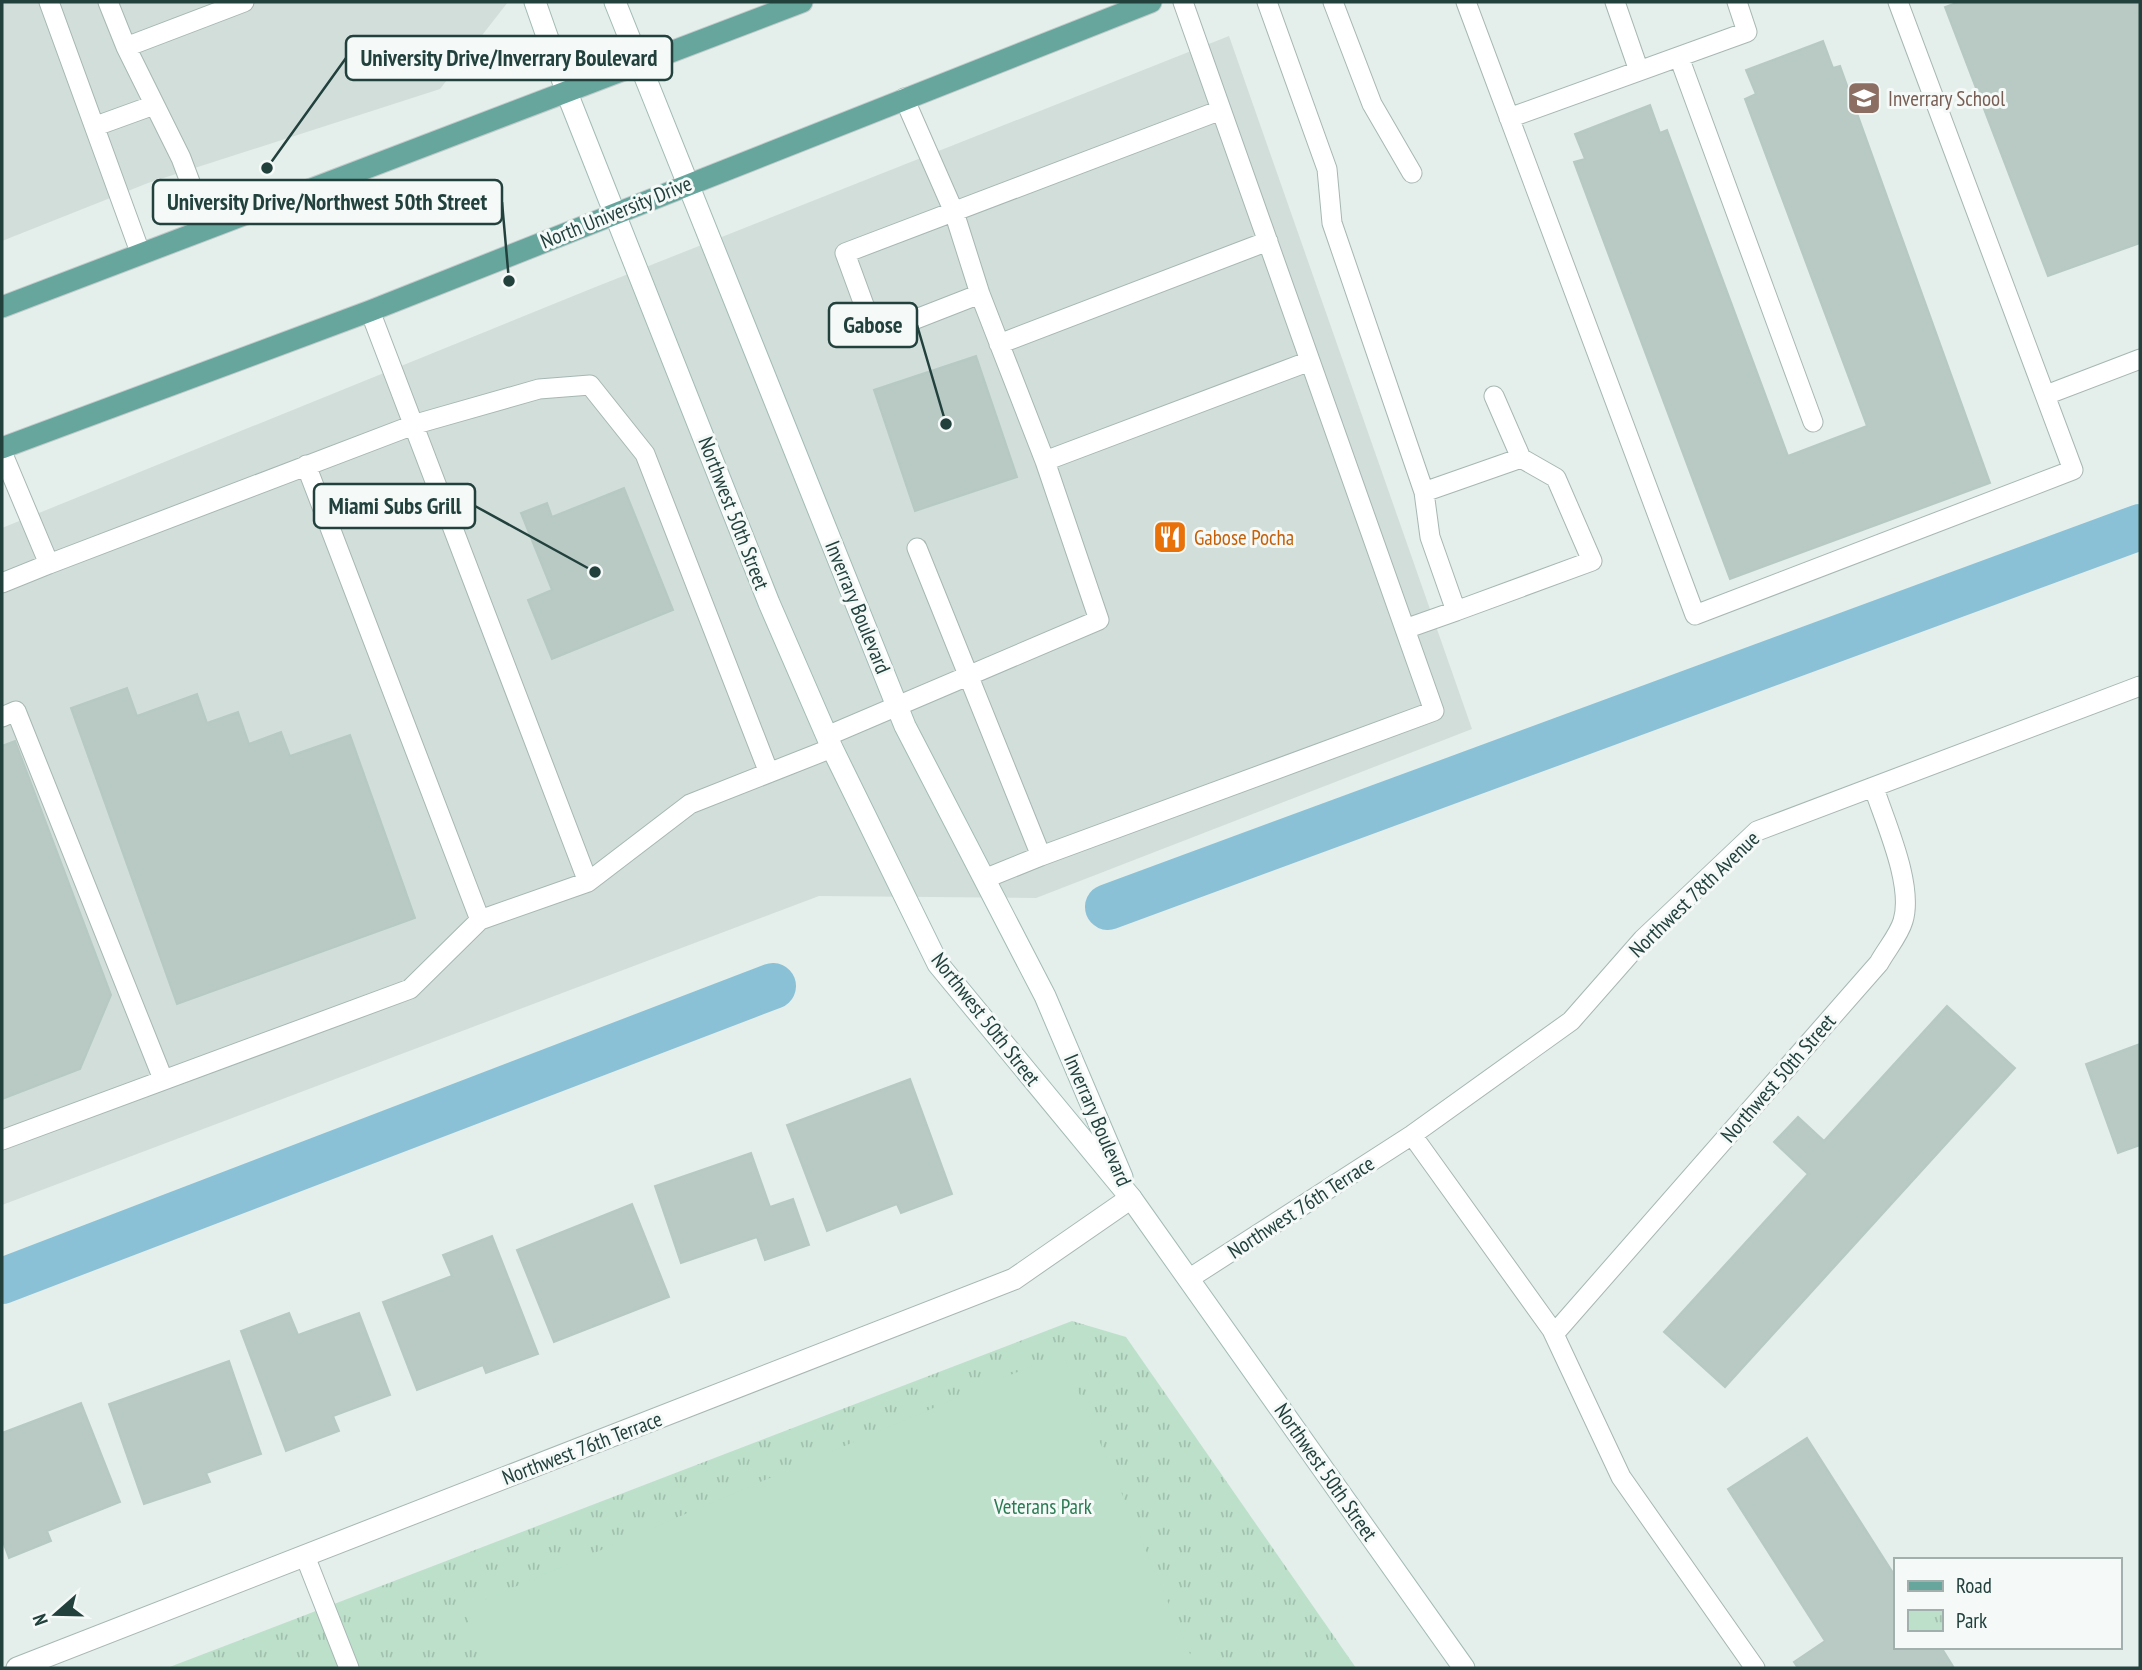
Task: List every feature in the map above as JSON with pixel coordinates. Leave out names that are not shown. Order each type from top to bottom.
[{"type":"main road","points":[[2,307],[140,252],[567,93],[802,2]]},
{"type":"main road","name":"North University Drive","points":[[2,450],[370,311],[616,211],[1151,2]]},
{"type":"street","points":[[535,2],[567,93],[616,211]]},
{"type":"street","name":"Inverrary Boulevard","points":[[615,2],[638,65],[690,183],[897,705],[1045,996],[1131,1198]]},
{"type":"street","name":"Northwest 50th Street","points":[[616,211],[764,590],[830,742],[938,964],[1131,1198],[1464,1668]]},
{"type":"street","name":"Northwest 76th Terrace","points":[[17,1668],[1014,1279],[1131,1198]]},
{"type":"lane","points":[[50,2],[140,252]]},
{"type":"lane","points":[[108,2],[126,47],[181,158],[207,227]]},
{"type":"lane","points":[[126,47],[244,2]]},
{"type":"lane","points":[[985,879],[1434,711],[1183,2]]},
{"type":"lane","points":[[1267,2],[1327,169],[1332,223],[1424,492],[1430,537],[1456,611]]},
{"type":"lane","points":[[1333,2],[1372,104],[1412,173]]},
{"type":"lane","points":[[1466,2],[1695,615],[2073,470],[1898,2]]},
{"type":"lane","points":[[1615,2],[1639,71]]},
{"type":"lane","points":[[1510,118],[1747,32],[1737,2]]},
{"type":"lane","points":[[1679,57],[1813,422]]},
{"type":"lane","points":[[2,1140],[410,989],[480,920],[588,881],[690,804],[769,773],[897,705],[1099,620],[1045,461],[980,294],[954,212],[904,98]]},
{"type":"lane","points":[[96,126],[154,104]]},
{"type":"lane","points":[[980,294],[875,335],[845,253],[1221,110]]},
{"type":"lane","points":[[999,344],[1268,241]]},
{"type":"lane","points":[[370,311],[416,424],[588,881]]},
{"type":"lane","points":[[2046,395],[2140,359]]},
{"type":"lane","points":[[1045,461],[1310,361]]},
{"type":"lane","points":[[2,583],[416,424],[539,389],[590,385],[645,454],[769,773]]},
{"type":"lane","points":[[1405,629],[1592,561],[1556,478],[1521,458],[1494,396]]},
{"type":"lane","points":[[2,450],[49,564]]},
{"type":"lane","points":[[1424,492],[1521,458]]},
{"type":"lane","points":[[306,464],[480,920]]},
{"type":"lane","points":[[916,548],[1041,856]]},
{"type":"lane","name":"Northwest 78th Avenue","points":[[1412,1135],[1571,1021],[1643,939],[1756,831],[2140,686]]},
{"type":"lane","points":[[2,717],[16,711],[163,1079]]},
{"type":"lane","name":"Northwest 50th Street","points":[[1553,1334],[1878,963],[1904,920],[1904,889],[1897,855],[1874,788]]},
{"type":"lane","points":[[1412,1135],[1553,1334],[1621,1477],[1755,1668]]},
{"type":"lane","name":"Northwest 76th Terrace","points":[[1190,1278],[1412,1135]]},
{"type":"lane","points":[[305,1556],[349,1668]]},
{"type":"shaded area","points":[[2,2],[508,2],[440,89],[148,183],[2,241]]},
{"type":"shaded area","points":[[1229,36],[1472,729],[1036,898],[819,896],[2,1205],[2,528],[593,288]]},
{"type":"green space","name":"Veterans Park","points":[[1072,1321],[1126,1337],[1356,1668],[167,1668]]},
{"type":"green space","name":"Veterans Park","points":[[1062,1353],[1196,1668],[488,1668],[463,1609]]},
{"type":"building","points":[[1959,2],[2140,2],[2140,243],[2048,276],[1945,7]]},
{"type":"building","points":[[1823,41],[1833,68],[1840,66],[1990,483],[1730,579],[1574,162],[1585,159],[1575,134],[1650,105],[1660,133],[1667,130],[1788,456],[1867,426],[1745,99],[1756,94],[1746,70]]},
{"type":"building","points":[[976,356],[1017,477],[915,511],[874,390]]},
{"type":"building","points":[[624,488],[673,610],[552,659],[528,600],[552,590],[521,513],[547,503],[552,517]]},
{"type":"building","points":[[127,688],[137,716],[197,694],[207,723],[238,712],[249,744],[281,732],[290,756],[350,735],[415,918],[177,1004],[71,708]]},
{"type":"building","points":[[15,741],[111,995],[80,1069],[2,1099],[2,746]]},
{"type":"building","points":[[1947,1006],[2015,1068],[1725,1387],[1664,1332],[1808,1174],[1774,1142],[1798,1117],[1824,1141]]},
{"type":"building","points":[[2140,1044],[2140,1145],[2118,1153],[2086,1064]]},
{"type":"building","points":[[910,1079],[952,1194],[901,1213],[897,1204],[827,1231],[787,1125]]},
{"type":"building","points":[[751,1153],[770,1207],[793,1199],[809,1245],[765,1260],[757,1237],[681,1263],[655,1186]]},
{"type":"building","points":[[632,1204],[669,1297],[554,1342],[517,1250]]},
{"type":"building","points":[[492,1236],[538,1354],[486,1373],[483,1365],[417,1390],[383,1302],[452,1276],[443,1255]]},
{"type":"building","points":[[289,1313],[298,1335],[359,1313],[390,1395],[333,1416],[339,1431],[286,1451],[241,1331]]},
{"type":"building","points":[[229,1361],[261,1454],[206,1473],[210,1482],[144,1504],[109,1404]]},
{"type":"building","points":[[81,1403],[120,1502],[47,1531],[51,1541],[9,1558],[2,1539],[2,1433]]},
{"type":"building","points":[[1807,1438],[1894,1574],[1894,1649],[1942,1649],[1954,1668],[1798,1668],[1794,1662],[1825,1641],[1728,1489]]},
{"type":"waterway","points":[[1108,907],[2140,527]]},
{"type":"waterway","points":[[2,1281],[773,986]]},
{"type":"place","name":"Inverrary School","points":[[1864,98]]},
{"type":"place","name":"University Drive/Inverrary Boulevard","points":[[267,168]]},
{"type":"place","name":"University Drive/Northwest 50th Street","points":[[509,281]]},
{"type":"place","name":"Gabose","points":[[946,424]]},
{"type":"place","name":"Gabose Pocha","points":[[1170,537]]},
{"type":"place","name":"Miami Subs Grill","points":[[595,572]]}]
